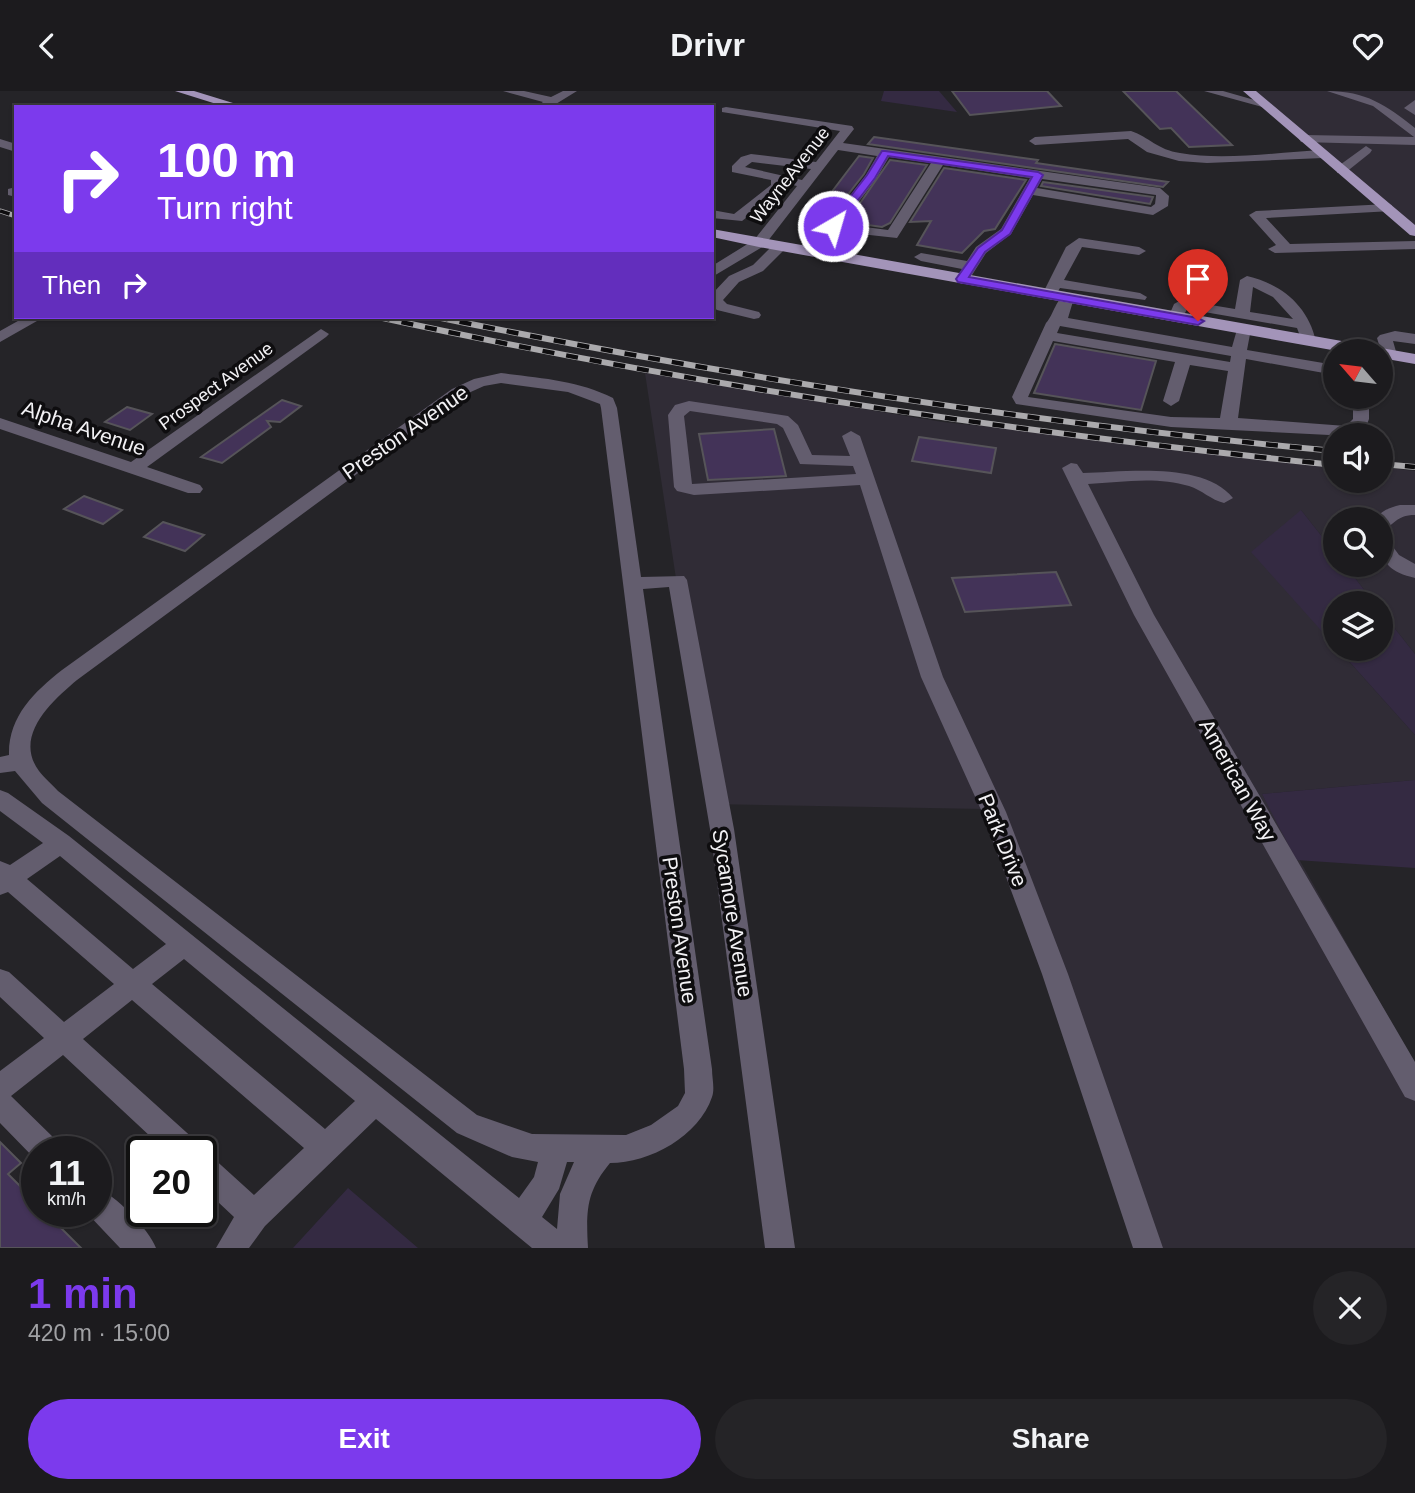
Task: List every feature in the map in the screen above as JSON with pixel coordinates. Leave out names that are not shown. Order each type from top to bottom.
[{"type":"main road","points":[[181,91],[233,105]]},
{"type":"main road","points":[[1249,91],[1415,232]]},
{"type":"main road","points":[[714,233],[962,279],[1053,289],[1067,298],[1176,318]]},
{"type":"main road","points":[[1306,333],[1327,339]]},
{"type":"main road","points":[[1393,355],[1415,359]]},
{"type":"street","points":[[509,91],[548,104],[571,91]]},
{"type":"street","points":[[1210,91],[1266,105]]},
{"type":"street","points":[[1333,91],[1381,101],[1415,134]]},
{"type":"street","points":[[1415,103],[1409,108],[1415,112]]},
{"type":"street","name":"WayneAvenue","points":[[726,110],[848,129],[759,243]]},
{"type":"street","points":[[1379,140],[1402,123]]},
{"type":"street","points":[[1035,141],[1131,135],[1151,149],[1179,157],[1207,159],[1412,147]]},
{"type":"street","points":[[1305,139],[1379,140],[1412,147]]},
{"type":"street","points":[[835,146],[1160,192],[1163,196],[1161,206],[1153,211],[1030,191]]},
{"type":"street","points":[[1341,170],[1366,150]]},
{"type":"street","points":[[885,153],[872,176],[833,226],[892,235],[939,161]]},
{"type":"street","points":[[805,184],[736,169],[745,160],[758,158],[820,166]]},
{"type":"street","points":[[962,279],[981,250],[1006,231],[1038,175]]},
{"type":"street","points":[[714,214],[737,218],[778,186],[777,179]]},
{"type":"street","points":[[1387,208],[1256,215],[1281,249],[1415,245]]},
{"type":"street","points":[[1139,251],[1079,242],[1073,247],[1053,289],[1140,297]]},
{"type":"street","points":[[715,267],[759,243]]},
{"type":"street","points":[[754,315],[722,307],[715,300],[734,279],[758,268],[779,247]]},
{"type":"street","points":[[921,257],[971,265]]},
{"type":"street","points":[[1233,422],[1228,418],[1247,280],[1268,286],[1277,293],[1306,333]]},
{"type":"street","points":[[1059,321],[1067,298]]},
{"type":"street","points":[[1176,318],[1181,304],[1243,322],[1306,333]]},
{"type":"street","points":[[0,337],[32,319]]},
{"type":"street","points":[[1237,360],[1059,321],[1054,323],[1020,397],[1022,401],[1171,422],[1233,422],[1348,431],[1358,427],[1361,409]]},
{"type":"street","name":"Prospect Avenue","points":[[132,469],[321,334]]},
{"type":"street","points":[[1385,339],[1395,335],[1415,339]]},
{"type":"street","points":[[1048,336],[1184,359],[1237,360],[1323,369]]},
{"type":"street","points":[[1171,401],[1184,359]]},
{"type":"street","name":"Preston Avenue","points":[[21,729],[50,691],[82,664],[457,392],[480,382],[518,378],[589,392],[607,401],[696,1055],[699,1094],[688,1115],[662,1135],[626,1149],[553,1149],[512,1143],[467,1123],[50,797],[28,772],[23,761]]},
{"type":"street","points":[[689,406],[772,417],[790,425],[806,460],[864,470],[694,490],[682,487],[676,415],[681,408],[689,406]]},
{"type":"street","name":"Alpha Avenue","points":[[0,423],[194,489]]},
{"type":"street","name":"Park Drive","points":[[851,436],[932,677],[994,812],[1041,936],[1148,1248]]},
{"type":"street","name":"American Way","points":[[1224,498],[1210,486],[1163,477],[1074,473],[1144,615],[1415,1088]]},
{"type":"street","points":[[1393,512],[1415,510]]},
{"type":"street","points":[[1393,560],[1415,572]]},
{"type":"street","name":"Sycamore Avenue","points":[[633,584],[677,580],[698,677],[751,1031],[780,1248]]},
{"type":"street","points":[[0,740],[21,729]]},
{"type":"street","points":[[0,765],[23,761],[19,744],[21,729]]},
{"type":"street","points":[[0,799],[61,843],[556,1248]]},
{"type":"street","points":[[61,843],[3,879],[134,983],[325,1148]]},
{"type":"street","points":[[0,1089],[184,944]]},
{"type":"street","points":[[0,980],[170,1136]]},
{"type":"street","points":[[231,1248],[254,1215],[375,1101]]},
{"type":"street","points":[[0,1104],[32,1136]]},
{"type":"street","points":[[521,1220],[550,1178],[554,1163],[553,1149]]},
{"type":"street","points":[[573,1248],[571,1221],[575,1188],[584,1170],[603,1149]]},
{"type":"street","points":[[217,1181],[254,1215]]},
{"type":"street","points":[[112,1218],[141,1248]]},
{"type":"shaded area","points":[[884,91],[939,91],[957,112],[881,101]]},
{"type":"shaded area","points":[[1249,91],[1415,91],[1415,232]]},
{"type":"shaded area","points":[[645,373],[943,422],[1323,462],[1323,493],[1393,493],[1393,468],[1415,471],[1415,654],[1393,626],[1393,591],[1365,591],[1354,577],[1393,577],[1393,507],[1323,507],[1323,538],[1301,510],[1323,600],[1323,661],[1349,661],[1415,735],[1415,780],[1262,794],[1415,1064],[1415,1248],[1143,1248],[984,809],[710,804]]},
{"type":"shaded area","points":[[1301,510],[1323,538],[1323,577],[1354,577],[1365,591],[1323,591],[1323,633],[1251,552]]},
{"type":"shaded area","points":[[1393,626],[1415,654],[1415,735],[1349,661],[1393,661]]},
{"type":"shaded area","points":[[1415,780],[1415,868],[1296,860],[1262,794]]},
{"type":"shaded area","points":[[348,1188],[418,1248],[293,1248]]},
{"type":"building","points":[[952,91],[1047,91],[1061,106],[970,115]]},
{"type":"building","points":[[1123,91],[1176,91],[1232,145],[1189,147],[1171,128],[1160,129]]},
{"type":"building","points":[[874,137],[1168,182],[1163,187],[868,144]]},
{"type":"building","points":[[859,156],[873,158],[864,174],[828,220],[812,218]]},
{"type":"building","points":[[890,160],[927,165],[890,223],[882,227],[847,222]]},
{"type":"building","points":[[944,168],[1026,180],[995,229],[984,231],[962,253],[917,245],[931,221],[910,222]]},
{"type":"building","points":[[1043,182],[1153,197],[1150,204],[1041,186]]},
{"type":"building","points":[[1055,344],[1156,361],[1141,410],[1034,393]]},
{"type":"building","points":[[282,400],[301,406],[280,422],[267,421],[271,427],[222,463],[201,457]]},
{"type":"building","points":[[127,407],[152,414],[130,430],[105,422]]},
{"type":"building","points":[[774,429],[786,476],[708,480],[699,434]]},
{"type":"building","points":[[919,437],[996,448],[991,473],[912,461]]},
{"type":"building","points":[[84,496],[122,510],[103,524],[64,509]]},
{"type":"building","points":[[163,522],[204,535],[185,551],[144,537]]},
{"type":"building","points":[[1056,572],[1071,605],[965,612],[952,578]]},
{"type":"building","points":[[0,1142],[21,1163],[8,1174],[21,1187],[21,1227],[60,1227],[81,1248],[0,1248]]},
{"type":"railway","points":[[0,211],[14,215]]},
{"type":"railway","points":[[388,319],[616,365],[854,405],[1094,438],[1323,464]]},
{"type":"railway","points":[[446,319],[660,360],[884,396],[1109,427],[1323,450]]},
{"type":"railway","points":[[1393,465],[1415,467]]},
{"type":"route","points":[[833,226],[872,176],[885,153],[1038,175],[1006,231],[981,250],[962,279],[1198,321]]}]
